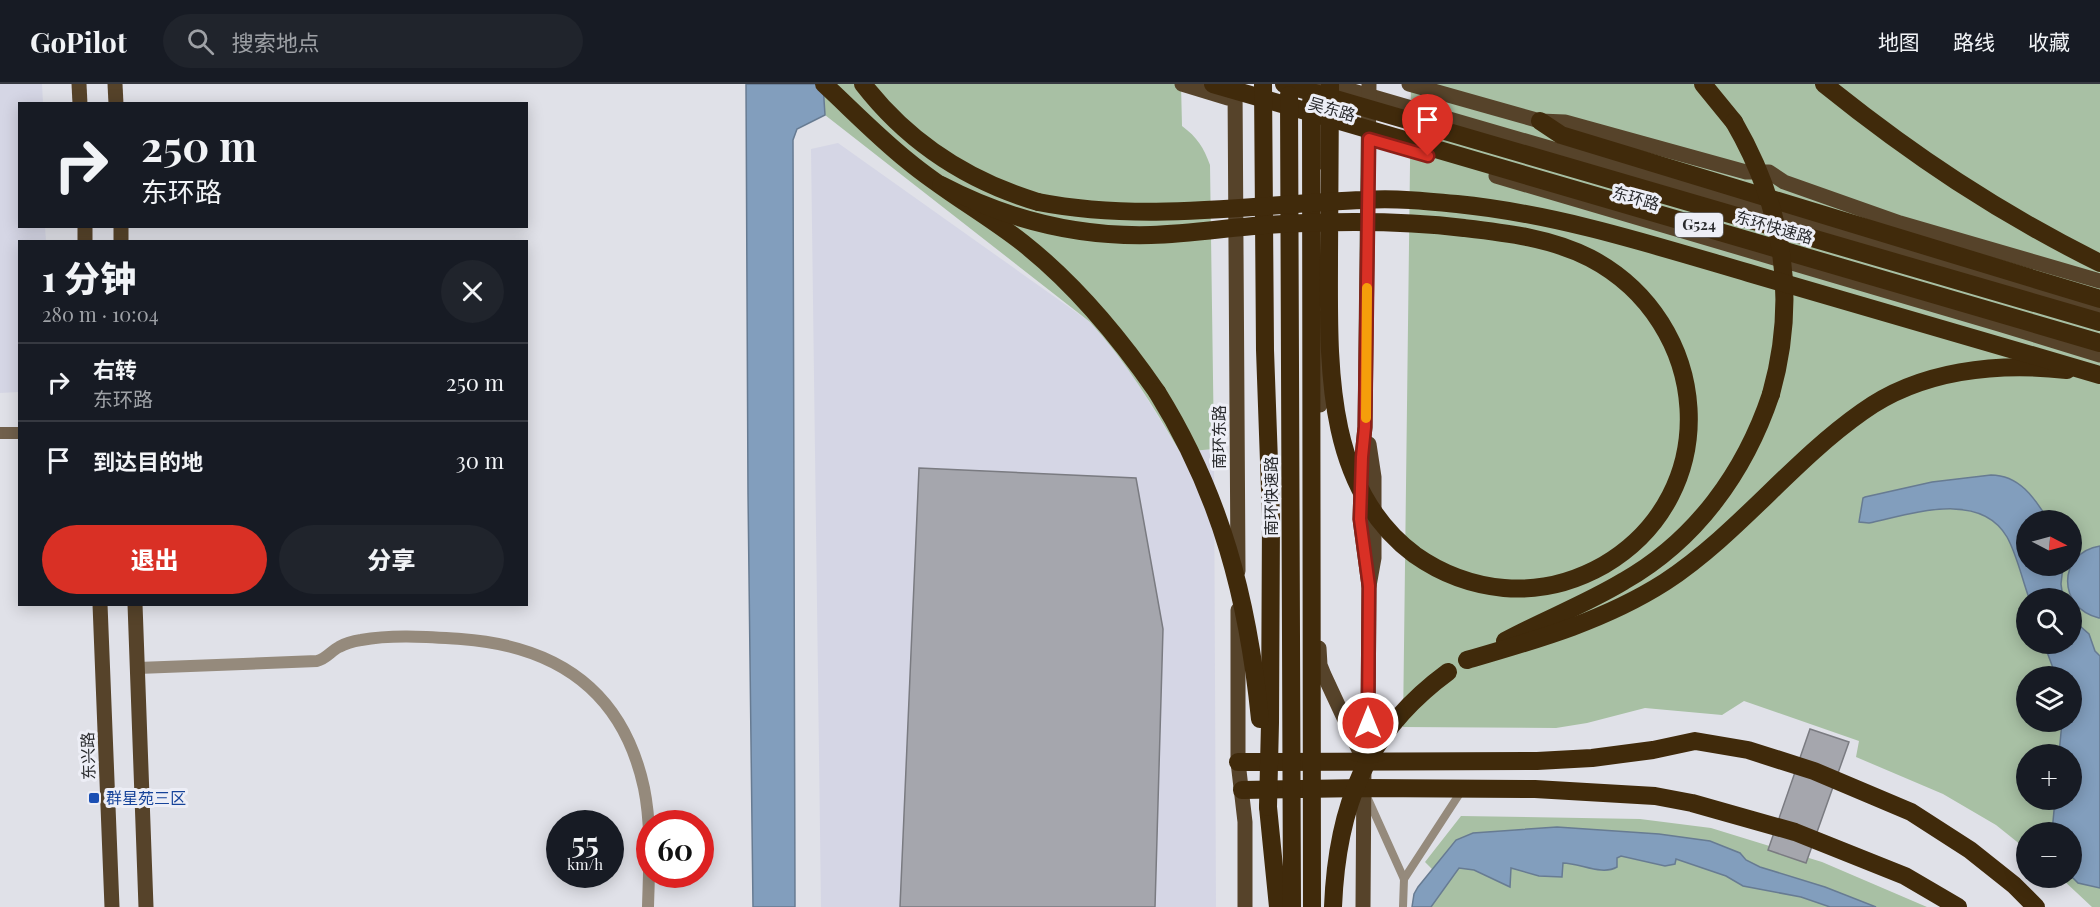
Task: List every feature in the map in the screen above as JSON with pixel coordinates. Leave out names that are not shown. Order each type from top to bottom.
[{"type":"highway","points":[[824,84],[910,163],[1023,243],[1069,285],[1100,316],[1157,392],[1186,440],[1214,506],[1239,585],[1253,652],[1278,907]]},
{"type":"highway","points":[[863,84],[901,126],[936,154],[985,182],[1038,202],[1079,209],[1131,213],[1366,200],[1409,200],[1496,208],[1544,217],[1651,244],[2100,376]]},
{"type":"highway","name":"东环快速路","points":[[1213,84],[2100,343]]},
{"type":"highway","points":[[1263,84],[1264,350],[1271,518],[1268,807]]},
{"type":"highway","points":[[941,184],[973,201],[1006,214],[1041,224],[1094,233],[1148,235],[1265,225],[1324,223],[1336,223],[1347,222],[1394,222],[1518,236],[1564,247],[1594,261],[1631,287],[1660,319],[1679,358],[1686,386],[1689,414],[1684,457],[1675,485],[1661,510],[1633,543],[1598,568],[1565,582],[1530,588],[1501,588],[1466,581],[1433,567],[1387,532],[1360,491],[1351,471],[1341,437],[1332,385],[1329,295],[1329,248],[1329,236],[1329,225],[1329,213],[1329,131],[1330,84]]},
{"type":"highway","points":[[1334,907],[1336,859],[1342,825],[1353,792],[1386,732],[1434,682],[1467,660],[1608,590],[1643,570],[1667,551],[1703,516],[1722,493],[1739,468],[1761,422],[1777,374],[1783,334],[1784,274],[1779,234],[1768,195],[1753,157],[1734,122],[1703,84]]},
{"type":"highway","points":[[1824,84],[1866,118],[1954,181],[2054,240],[2100,263]]},
{"type":"highway","points":[[1296,85],[1312,907]]},
{"type":"highway","name":"东环快速路","points":[[1296,85],[2100,322]]},
{"type":"highway","name":"南环快速路","points":[[1292,907],[1296,85]]},
{"type":"highway","points":[[1540,121],[1561,135],[2100,299]]},
{"type":"highway","points":[[1467,660],[1561,633],[1637,599],[1667,580],[1740,521],[1839,429],[1863,411],[1901,390],[1952,374],[2002,367],[2040,367],[2100,376]]},
{"type":"highway","points":[[1238,762],[1537,761],[1592,758],[1653,750],[1695,741],[1748,750],[1814,771],[1911,812],[1970,850],[2014,885],[2036,907]]},
{"type":"highway","points":[[1242,790],[1464,788],[1611,792],[1655,796],[1692,803],[1796,832],[1905,876],[1958,907]]},
{"type":"main road","points":[[79,84],[80,102]]},
{"type":"main road","points":[[116,84],[116,102]]},
{"type":"main road","name":"吴东路","points":[[1182,84],[1369,139]]},
{"type":"main road","name":"南环东路","points":[[1235,84],[1238,762],[1245,822],[1245,907]]},
{"type":"main road","points":[[1321,84],[1320,665],[1364,761]]},
{"type":"main road","name":"吴东路","points":[[1330,84],[1369,90]]},
{"type":"main road","points":[[1409,84],[1540,121],[1565,122],[1746,172],[1769,172],[1784,183],[1900,223],[2100,281]]},
{"type":"main road","points":[[1363,907],[1363,788],[1368,723],[1369,586],[1374,558],[1374,477],[1365,427],[1369,90]]},
{"type":"main road","name":"东环路","points":[[1369,90],[2100,308]]},
{"type":"main road","name":"东环路","points":[[1369,139],[2100,355]]},
{"type":"main road","name":"东兴路","points":[[100,606],[111,907]]},
{"type":"main road","points":[[135,606],[146,907]]},
{"type":"street","points":[[0,433],[18,433]]},
{"type":"street","points":[[138,668],[316,661],[321,660],[339,646],[352,642],[410,637],[490,642],[518,648],[561,666],[588,685],[602,700],[622,731],[636,760],[648,817],[648,907]]},
{"type":"lane","points":[[1363,788],[1404,879],[1403,907]]},
{"type":"lane","points":[[1404,879],[1464,788]]},
{"type":"shaded area","points":[[0,84],[42,84],[43,102],[18,102],[18,228],[45,228],[46,240],[18,240],[18,392],[0,393]]},
{"type":"shaded area","points":[[838,143],[1090,322],[1133,376],[1180,452],[1214,449],[1216,907],[821,907],[811,149]]},
{"type":"green space","points":[[823,84],[1181,84],[1182,126],[1199,143],[1210,165],[1214,449],[1180,452],[1127,368],[1090,322],[825,115]]},
{"type":"green space","points":[[1411,84],[2100,84],[2100,907],[2092,907],[2072,888],[2082,888],[2082,822],[2016,822],[2016,841],[1996,825],[1943,794],[1856,757],[1859,741],[1744,701],[1722,715],[1645,708],[1587,723],[1556,728],[1403,727]]},
{"type":"green space","points":[[1461,816],[1640,819],[1711,828],[1822,862],[1927,907],[1430,907],[1432,869],[1425,862]]},
{"type":"water","points":[[746,84],[823,84],[825,115],[797,129],[793,140],[795,907],[753,907]]},
{"type":"water","points":[[1991,475],[2001,476],[2018,483],[2032,496],[2042,510],[2016,510],[2016,556],[2007,537],[1995,523],[1980,514],[1963,510],[1924,511],[1869,523],[1859,522],[1863,498],[1932,482]]},
{"type":"water","points":[[2100,546],[2100,618],[2082,610],[2082,588],[2069,588],[2069,576],[2082,576],[2082,554]]},
{"type":"water","points":[[2022,576],[2062,576],[2062,588],[2026,588]]},
{"type":"water","points":[[2082,628],[2089,634],[2095,651],[2100,656],[2100,888],[2082,884],[2082,822],[2053,822],[2054,810],[2082,810],[2082,744],[2060,744],[2061,732],[2082,732],[2082,666],[2052,666],[2048,654],[2082,654]]},
{"type":"water","points":[[1557,827],[1659,834],[1710,841],[1740,853],[1746,860],[1760,867],[1825,887],[1876,907],[1830,907],[1801,897],[1743,886],[1726,876],[1676,859],[1675,864],[1665,866],[1621,856],[1617,858],[1617,867],[1605,870],[1563,863],[1562,877],[1539,876],[1511,868],[1510,887],[1474,870],[1459,868],[1431,907],[1412,907],[1414,894],[1418,887],[1456,840],[1473,833]]},
{"type":"building","points":[[919,468],[1136,478],[1163,629],[1155,907],[900,907]]},
{"type":"building","points":[[1810,729],[1849,742],[1806,863],[1768,850]]},
{"type":"slow traffic","points":[[1366,418],[1367,288]]},
{"type":"place","name":"群星苑三区","points":[[94,798]]},
{"type":"route","points":[[1368,723],[1369,586],[1360,519],[1365,427],[1369,139],[1428,156]]}]
